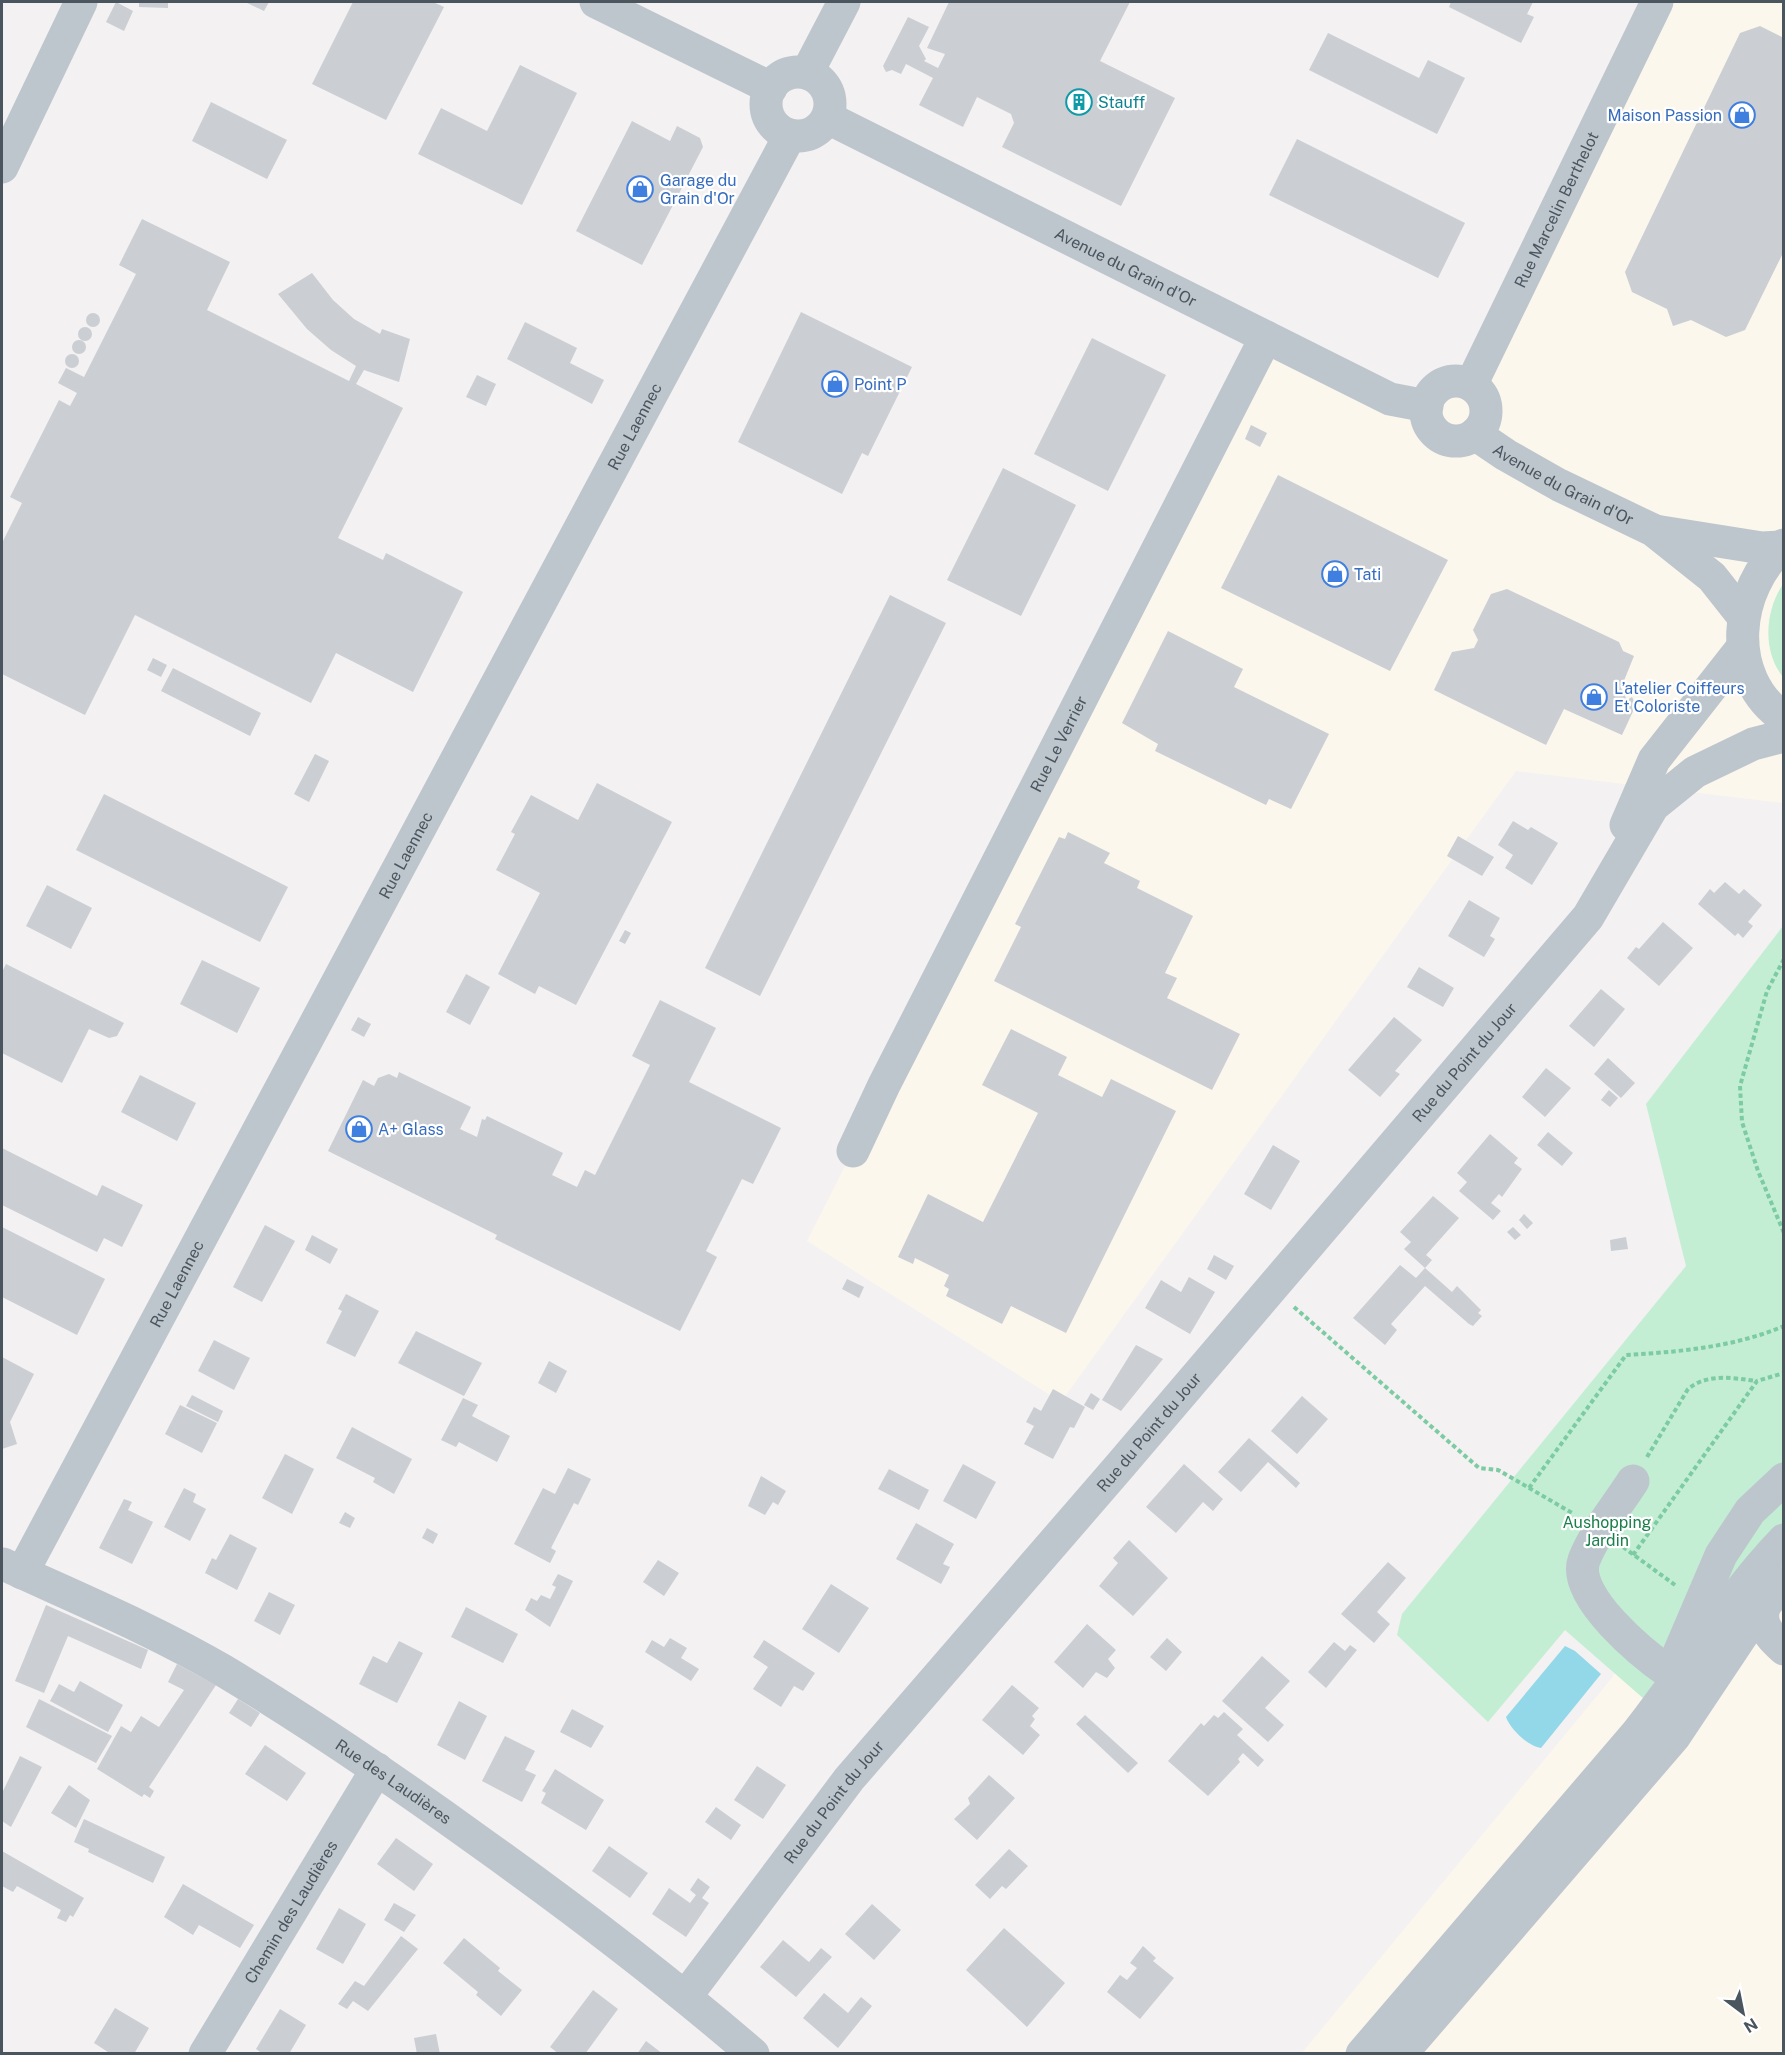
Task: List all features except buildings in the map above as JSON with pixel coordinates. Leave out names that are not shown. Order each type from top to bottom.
[{"type":"street","points":[[2,167],[81,2]]},
{"type":"street","points":[[596,2],[771,88]]},
{"type":"street","points":[[807,73],[844,2]]},
{"type":"street","name":"Rue Marcelin Berthelot","points":[[1471,385],[1657,2]]},
{"type":"street","points":[[795,72],[807,73],[825,85],[830,98],[828,118],[818,130],[805,135],[790,135],[775,126],[767,111],[767,97],[771,88],[781,77],[795,72]]},
{"type":"street","name":"Avenue du Grain d'Or","points":[[828,118],[1390,399],[1426,406]]},
{"type":"street","name":"Rue Laennec","points":[[12,1568],[790,135]]},
{"type":"street","name":"Rue Le Verrier","points":[[853,1151],[884,1085],[1266,337]]},
{"type":"street","points":[[1460,382],[1471,385],[1479,392],[1485,404],[1485,416],[1475,434],[1454,441],[1443,438],[1432,430],[1428,421],[1426,406],[1433,392],[1447,383],[1460,382]]},
{"type":"street","name":"Avenue du Grain d'Or","points":[[1475,434],[1506,455],[1559,485],[1653,530],[1712,577],[1742,615]]},
{"type":"street","name":"Avenue du Grain d'Or","points":[[1653,530],[1762,548],[1782,546]]},
{"type":"street","points":[[1782,546],[1760,568],[1742,615],[1742,648],[1755,685],[1776,712],[1784,718]]},
{"type":"street","name":"Rue du Point du Jour","points":[[1613,870],[1627,823],[1654,760],[1742,648]]},
{"type":"street","name":"Rue du Point du Jour","points":[[686,1996],[849,1779],[1119,1467],[1588,917],[1613,870],[1653,806],[1695,772],[1753,744],[1784,736]]},
{"type":"street","points":[[1637,1733],[1670,1673],[1698,1604],[1721,1556],[1750,1511],[1784,1479]]},
{"type":"street","points":[[1633,1481],[1584,1562],[1584,1581],[1600,1608],[1624,1636],[1649,1659],[1670,1673]]},
{"type":"street","points":[[1362,2054],[1637,1733],[1672,1689],[1737,1592],[1784,1540]]},
{"type":"street","name":"Rue des Laudières","points":[[12,1568],[222,1670],[377,1768],[567,1904],[686,1996],[753,2054]]},
{"type":"street","points":[[1775,1591],[1761,1610],[1761,1623],[1767,1633],[1784,1649]]},
{"type":"street","points":[[1401,2054],[1674,1737],[1775,1591]]},
{"type":"street","name":"Chemin des Laudières","points":[[205,2054],[377,1768]]},
{"type":"path","points":[[1784,959],[1767,991],[1740,1086],[1742,1122],[1758,1171],[1784,1233]]},
{"type":"path","points":[[1271,1287],[1479,1468],[1498,1470],[1601,1531],[1698,1604]]},
{"type":"path","points":[[1529,1488],[1626,1356],[1674,1352],[1743,1340],[1784,1326]]},
{"type":"path","points":[[1633,1481],[1688,1389],[1694,1384],[1706,1378],[1757,1381],[1784,1373]]},
{"type":"path","points":[[1634,1555],[1757,1381]]},
{"type":"shaded area","points":[[1657,2],[1783,2],[1783,803],[1516,771],[1061,1402],[807,1241],[1266,337],[1390,399],[1487,351]]},
{"type":"shaded area","points":[[1783,1427],[1783,2053],[1301,2054],[1611,1679]]},
{"type":"green space","points":[[1783,584],[1783,677],[1772,655],[1768,631],[1772,606]]},
{"type":"green space","name":"Aushopping Jardin","points":[[1783,926],[1783,1470],[1644,1699],[1565,1630],[1488,1722],[1397,1635],[1402,1614],[1686,1266],[1646,1104]]},
{"type":"green space","points":[[1783,1489],[1783,1529],[1716,1611],[1722,1573]]},
{"type":"water","points":[[1565,1646],[1575,1651],[1601,1674],[1541,1748],[1536,1747],[1520,1737],[1506,1717]]},
{"type":"place","name":"Stauff","points":[[1079,102]]},
{"type":"place","name":"Maison Passion","points":[[1742,115]]},
{"type":"place","name":"Garage du Grain d'Or","points":[[640,189]]},
{"type":"place","name":"Point P","points":[[835,384]]},
{"type":"place","name":"Tati","points":[[1335,574]]},
{"type":"place","name":"L’atelier Coiffeurs Et Coloriste","points":[[1594,697]]},
{"type":"place","name":"A+ Glass","points":[[359,1129]]}]
